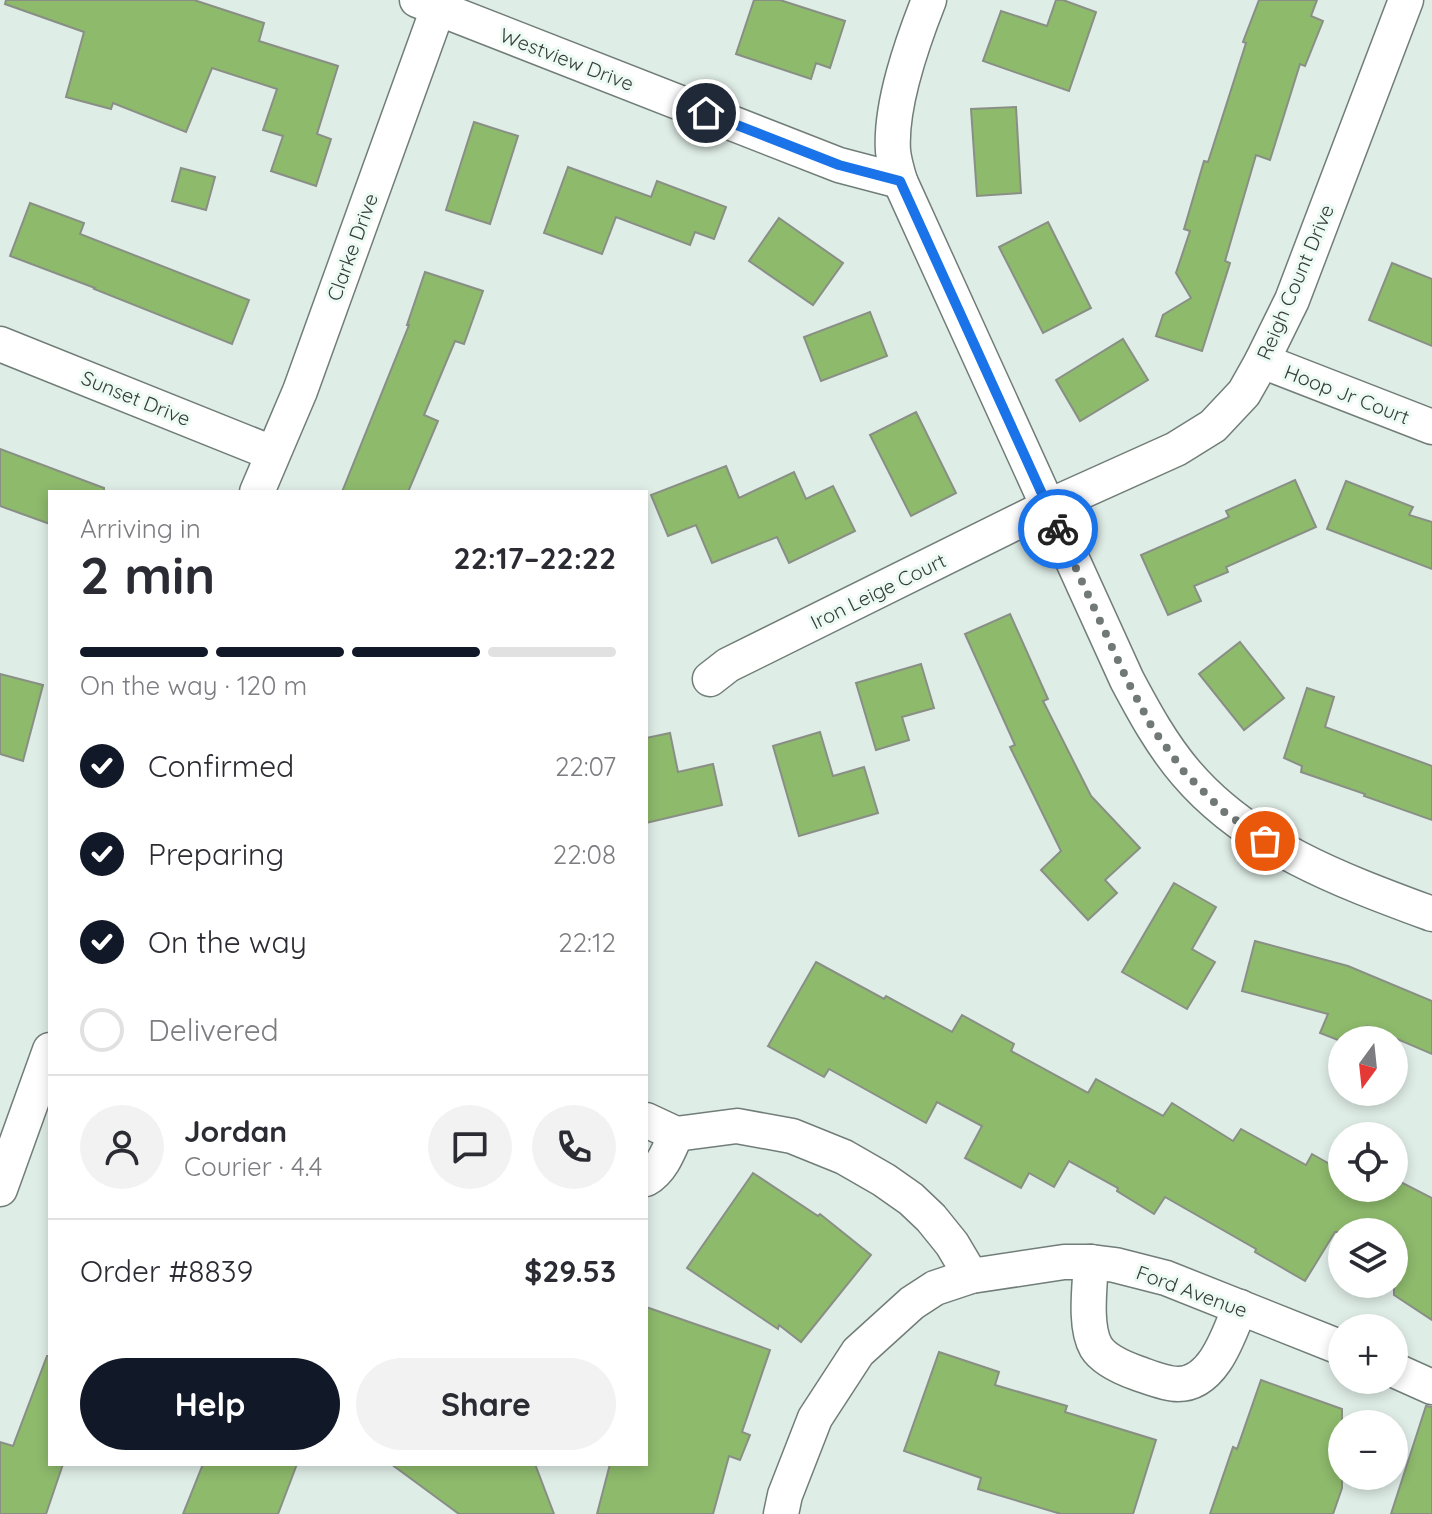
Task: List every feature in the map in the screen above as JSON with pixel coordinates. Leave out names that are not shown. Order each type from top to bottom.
[{"type":"street","points":[[929,0],[894,118],[893,152],[900,181],[1047,507],[1153,729],[1185,773],[1223,811],[1265,841],[1312,866],[1432,914]]},
{"type":"street","name":"Reigh Count Drive","points":[[1047,507],[1176,449],[1213,426],[1244,393],[1292,300],[1406,0]]},
{"type":"street","name":"Westview Drive","points":[[432,3],[839,165],[900,181]]},
{"type":"street","name":"Clarke Drive","points":[[258,490],[300,391],[432,3]]},
{"type":"street","name":"Sunset Drive","points":[[0,344],[272,453]]},
{"type":"street","name":"Hoop Jr Court","points":[[1262,361],[1432,427]]},
{"type":"street","name":"Iron Leige Court","points":[[710,679],[728,665],[1047,507]]},
{"type":"street","points":[[3,1172],[48,1055]]},
{"type":"street","points":[[648,1178],[665,1158],[661,1127],[737,1126],[792,1136],[844,1157],[911,1199],[952,1244],[971,1276]]},
{"type":"street","name":"Ford Avenue","points":[[781,1514],[785,1495],[815,1418],[858,1352],[912,1303],[935,1288],[971,1276],[1064,1262],[1115,1265],[1166,1278],[1328,1342]]},
{"type":"street","points":[[1091,1262],[1090,1329],[1096,1348],[1118,1365],[1144,1376],[1177,1384],[1188,1382],[1207,1371],[1215,1363],[1240,1307]]},
{"type":"street","points":[[1408,1376],[1432,1387]]},
{"type":"building","points":[[6,0],[194,0],[264,23],[259,41],[338,66],[317,134],[331,139],[316,186],[271,171],[283,136],[263,130],[277,89],[212,68],[186,132],[113,103],[111,109],[66,97],[84,32],[5,4]]},
{"type":"building","points":[[754,0],[780,0],[845,21],[830,68],[816,63],[811,79],[736,54]]},
{"type":"building","points":[[1056,0],[1096,12],[1069,91],[983,61],[1001,11],[1047,26]]},
{"type":"building","points":[[1259,0],[1317,0],[1311,16],[1323,21],[1305,66],[1300,64],[1270,160],[1256,155],[1225,261],[1230,263],[1202,351],[1156,336],[1163,315],[1191,298],[1176,273],[1190,231],[1184,229]]},
{"type":"building","points":[[1016,107],[1021,193],[977,196],[971,109]]},
{"type":"building","points":[[474,122],[518,136],[490,224],[446,210]]},
{"type":"building","points":[[568,167],[651,197],[657,181],[726,207],[714,239],[695,232],[690,245],[616,217],[602,254],[544,233]]},
{"type":"building","points":[[181,168],[215,177],[206,210],[172,201]]},
{"type":"building","points":[[30,203],[84,223],[80,234],[249,300],[232,344],[10,256]]},
{"type":"building","points":[[779,218],[843,263],[813,305],[749,261]]},
{"type":"building","points":[[1048,222],[1091,308],[1043,333],[999,247]]},
{"type":"building","points":[[1392,263],[1432,279],[1432,346],[1369,320]]},
{"type":"building","points":[[425,272],[483,291],[464,344],[455,341],[424,415],[438,421],[409,490],[343,490],[409,325]]},
{"type":"building","points":[[870,312],[887,356],[821,381],[804,337]]},
{"type":"building","points":[[1123,339],[1148,380],[1080,421],[1056,380]]},
{"type":"building","points":[[916,412],[956,493],[911,516],[870,435]]},
{"type":"building","points":[[0,449],[104,488],[48,490],[48,523],[0,506]]},
{"type":"building","points":[[726,466],[739,498],[794,472],[806,499],[833,486],[855,531],[789,563],[777,537],[712,563],[696,525],[668,536],[651,495]]},
{"type":"building","points":[[1295,480],[1316,527],[1226,567],[1228,572],[1194,586],[1201,601],[1168,615],[1141,555],[1229,517],[1226,511]]},
{"type":"building","points":[[1346,481],[1413,507],[1409,515],[1432,522],[1432,569],[1327,529]]},
{"type":"building","points":[[1010,614],[1048,699],[1043,701],[1091,796],[1140,848],[1105,880],[1117,893],[1088,920],[1041,870],[1061,851],[1010,747],[1015,745],[965,634]]},
{"type":"building","points":[[1240,642],[1284,698],[1244,730],[1199,674]]},
{"type":"building","points":[[921,664],[934,708],[902,717],[909,740],[876,750],[856,683]]},
{"type":"building","points":[[0,674],[43,685],[23,761],[0,754]]},
{"type":"building","points":[[1307,688],[1334,697],[1325,727],[1432,766],[1432,820],[1301,772],[1302,766],[1284,758]]},
{"type":"building","points":[[820,732],[833,776],[864,767],[878,813],[799,836],[773,746]]},
{"type":"building","points":[[670,733],[678,772],[713,764],[722,805],[648,823],[648,738]]},
{"type":"building","points":[[1174,883],[1216,907],[1192,949],[1215,962],[1187,1009],[1122,972]]},
{"type":"building","points":[[1255,941],[1348,966],[1432,1001],[1432,1054],[1408,1044],[1408,1026],[1328,1026],[1328,1036],[1320,1033],[1328,1014],[1242,991]]},
{"type":"building","points":[[816,962],[952,1032],[962,1015],[1014,1044],[1011,1051],[1088,1093],[1096,1079],[1163,1116],[1172,1103],[1233,1141],[1241,1129],[1306,1165],[1312,1154],[1328,1163],[1328,1202],[1408,1202],[1408,1186],[1432,1198],[1432,1320],[1399,1298],[1408,1298],[1408,1218],[1328,1218],[1328,1243],[1305,1281],[1165,1197],[1154,1214],[1117,1191],[1118,1188],[1069,1161],[1054,1187],[1029,1173],[1021,1188],[965,1158],[982,1126],[937,1102],[926,1123],[829,1069],[824,1077],[768,1046]]},
{"type":"building","points":[[753,1173],[818,1216],[820,1214],[871,1255],[801,1342],[687,1268]]},
{"type":"building","points":[[648,1308],[770,1350],[742,1432],[750,1435],[740,1460],[729,1456],[713,1514],[597,1514],[609,1466],[648,1466]]},
{"type":"building","points":[[939,1352],[999,1372],[995,1385],[1067,1406],[1065,1412],[1156,1440],[1133,1514],[1061,1514],[978,1489],[981,1478],[904,1451]]},
{"type":"building","points":[[48,1356],[48,1466],[62,1466],[46,1514],[0,1514],[0,1442],[13,1446]]},
{"type":"building","points":[[1261,1380],[1342,1409],[1328,1410],[1328,1490],[1341,1490],[1333,1514],[1210,1514],[1233,1447],[1237,1449]]},
{"type":"building","points":[[1426,1406],[1432,1407],[1432,1514],[1391,1514],[1399,1490],[1408,1490],[1408,1462]]},
{"type":"building","points":[[202,1466],[296,1466],[278,1514],[183,1514]]},
{"type":"building","points":[[394,1466],[536,1466],[554,1514],[459,1514]]},
{"type":"way so far","points":[[1058,529],[1127,680],[1153,729],[1185,773],[1223,811],[1265,841]]},
{"type":"route","points":[[706,113],[839,165],[900,181],[1058,529]]}]
